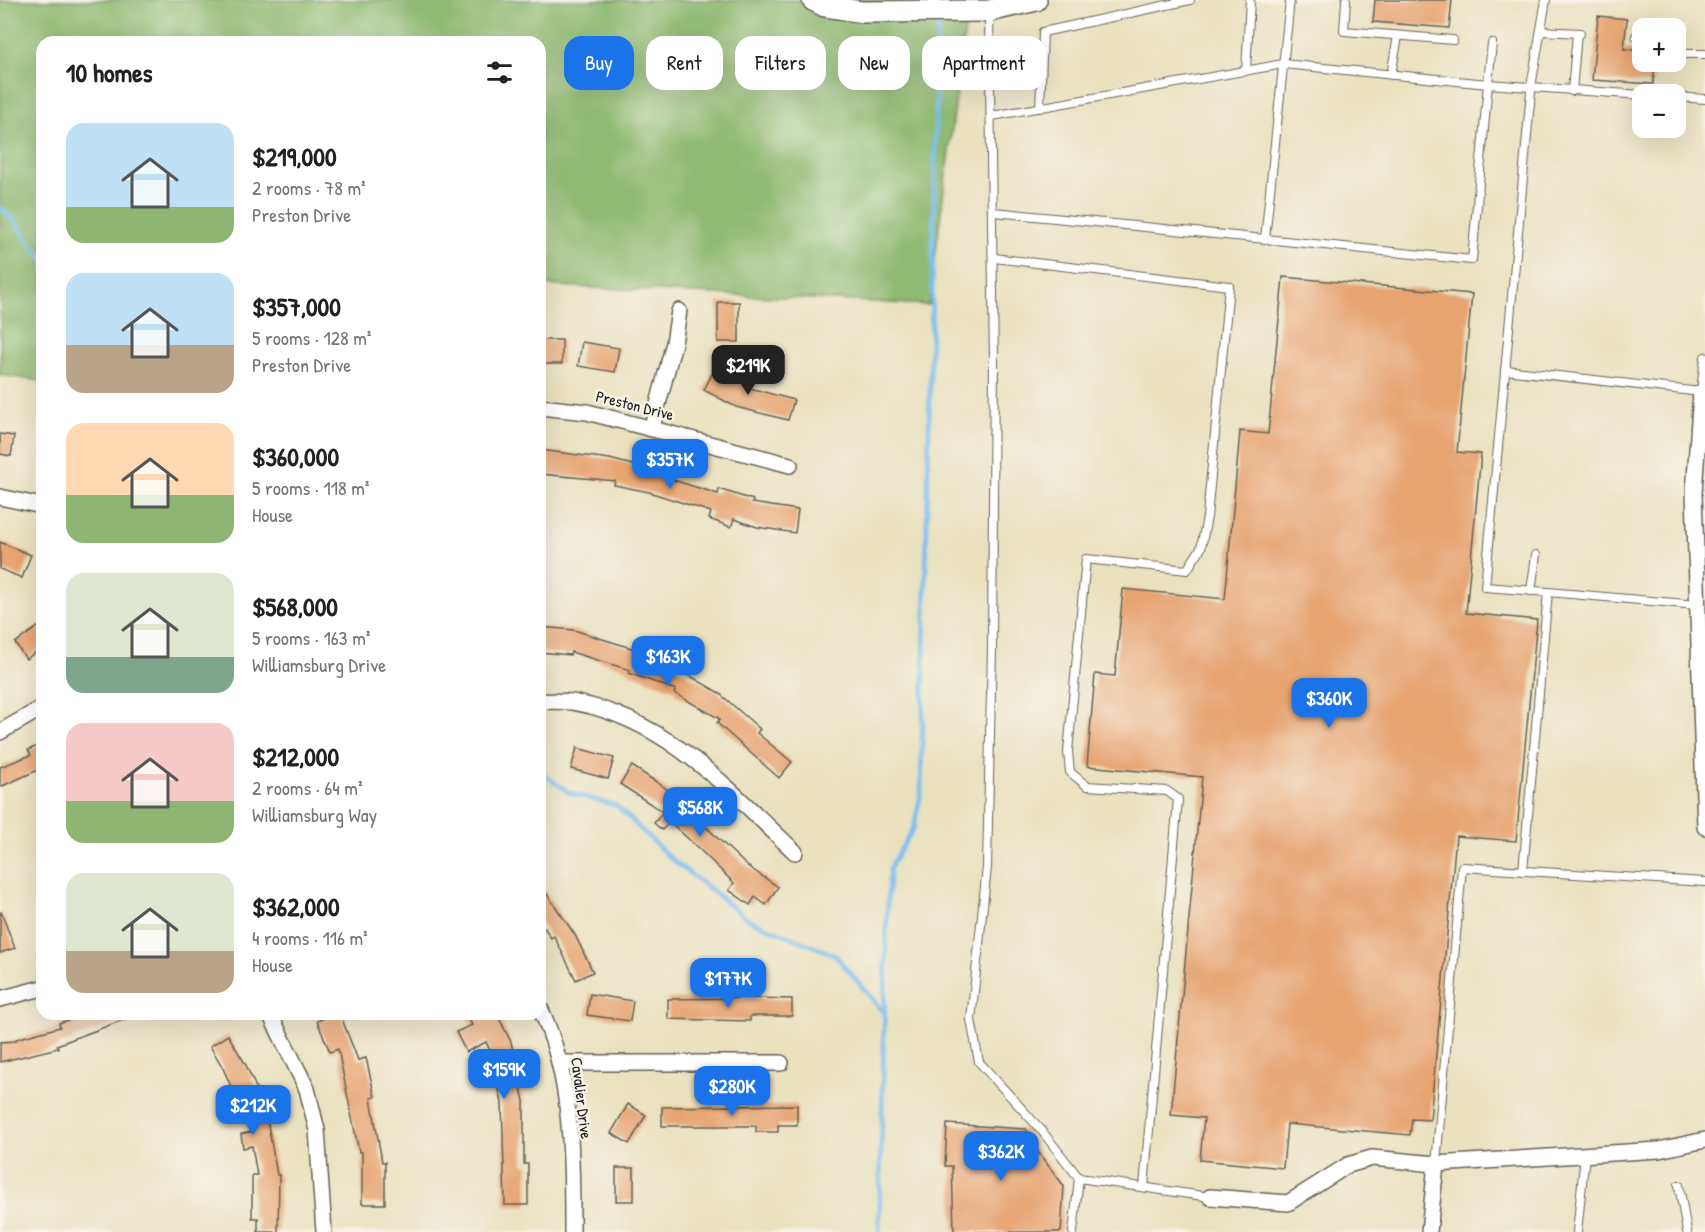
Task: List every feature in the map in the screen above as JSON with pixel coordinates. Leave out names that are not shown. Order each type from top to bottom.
[{"type":"street","points":[[813,0],[825,6],[862,12],[989,10],[1036,0]]},
{"type":"street","points":[[652,427],[674,343],[679,311]]},
{"type":"street","points":[[1704,393],[1694,493],[1705,827]]},
{"type":"street","name":"Preston Drive","points":[[546,408],[586,412],[652,427],[790,465]]},
{"type":"street","points":[[0,498],[36,505]]},
{"type":"street","points":[[546,701],[577,702],[635,722],[665,738],[700,764],[795,852]]},
{"type":"street","points":[[0,732],[36,711]]},
{"type":"street","points":[[0,999],[36,990]]},
{"type":"street","points":[[273,1020],[307,1089],[316,1130],[324,1232]]},
{"type":"street","name":"Cavalier Drive","points":[[545,1020],[561,1063],[572,1166],[572,1232]]},
{"type":"street","points":[[561,1063],[781,1063]]},
{"type":"street","points":[[1210,1197],[1288,1203],[1359,1160],[1371,1158],[1436,1164],[1659,1150],[1705,1140]]},
{"type":"street","points":[[1430,1232],[1436,1164]]},
{"type":"lane","points":[[1040,108],[1043,32],[1190,0]]},
{"type":"lane","points":[[1246,71],[1250,0]]},
{"type":"lane","points":[[1265,239],[1290,0]]},
{"type":"lane","points":[[1346,0],[1344,31],[1454,40]]},
{"type":"lane","points":[[1546,0],[1531,88],[1485,587],[1697,606]]},
{"type":"lane","points":[[989,10],[994,212],[992,604],[987,867],[971,1020],[979,1062],[1042,1131],[1079,1178],[1210,1197]]},
{"type":"lane","points":[[1541,31],[1579,33],[1572,90]]},
{"type":"lane","points":[[1391,75],[1398,36]]},
{"type":"lane","points":[[994,212],[1472,260],[1492,43]]},
{"type":"lane","points":[[1686,54],[1705,54]]},
{"type":"lane","points":[[992,116],[1283,64],[1531,88],[1632,94]]},
{"type":"lane","points":[[1686,98],[1705,99]]},
{"type":"lane","points":[[994,258],[1229,286],[1208,506],[1201,548],[1187,570],[1086,559],[1077,652],[1068,752],[1070,772],[1087,786],[1167,791],[1178,799],[1144,1187]]},
{"type":"lane","points":[[1505,370],[1704,393],[1705,357]]},
{"type":"lane","points":[[1532,591],[1536,555]]},
{"type":"lane","points":[[1523,871],[1548,592]]},
{"type":"lane","points":[[1436,1164],[1462,867],[1705,882]]},
{"type":"lane","points":[[1577,1232],[1585,1155]]},
{"type":"lane","points":[[1073,1232],[1079,1178]]},
{"type":"lane","points":[[1679,1185],[1687,1232]]},
{"type":"green space","points":[[0,0],[961,0],[967,13],[964,36],[922,36],[922,90],[957,90],[929,305],[546,285],[546,36],[36,36],[36,380],[0,375]]},
{"type":"building","points":[[1375,0],[1452,0],[1449,28],[1373,22]]},
{"type":"building","points":[[1598,16],[1627,19],[1624,49],[1632,50],[1632,72],[1654,72],[1653,84],[1592,80]]},
{"type":"building","points":[[1283,277],[1472,294],[1457,452],[1481,454],[1466,613],[1537,620],[1516,841],[1456,836],[1430,1120],[1412,1119],[1410,1135],[1287,1124],[1283,1168],[1200,1160],[1204,1118],[1171,1115],[1202,777],[1087,766],[1095,674],[1115,676],[1123,589],[1225,599],[1240,431],[1268,434]]},
{"type":"building","points":[[718,302],[739,302],[739,342],[718,342]]},
{"type":"building","points":[[546,340],[562,340],[562,364],[546,364]]},
{"type":"building","points":[[582,342],[619,348],[615,372],[578,366]]},
{"type":"building","points":[[715,368],[747,384],[746,387],[794,400],[788,420],[736,407],[704,390]]},
{"type":"building","points":[[0,434],[14,436],[11,456],[0,454]]},
{"type":"building","points":[[546,451],[610,459],[655,471],[654,474],[718,494],[719,489],[753,500],[752,503],[798,510],[795,533],[757,527],[734,519],[731,527],[709,519],[711,512],[649,492],[614,485],[615,481],[546,475]]},
{"type":"building","points":[[0,542],[31,555],[22,578],[0,569]]},
{"type":"building","points":[[36,628],[36,652],[26,659],[15,643]]},
{"type":"building","points":[[546,628],[574,630],[673,661],[671,665],[718,692],[760,729],[757,733],[792,762],[779,778],[717,723],[720,719],[674,693],[676,690],[629,673],[630,670],[571,652],[570,655],[546,653]]},
{"type":"building","points":[[36,747],[36,771],[0,787],[0,767],[31,755],[28,750]]},
{"type":"building","points":[[577,748],[614,758],[608,779],[571,769]]},
{"type":"building","points":[[632,766],[664,787],[746,865],[778,887],[766,905],[755,897],[750,905],[729,890],[734,883],[670,822],[662,830],[654,823],[663,812],[620,784]]},
{"type":"building","points":[[546,893],[575,935],[593,972],[576,980],[554,936],[551,938],[546,930]]},
{"type":"building","points":[[0,913],[15,948],[0,953]]},
{"type":"building","points":[[590,994],[633,1001],[630,1021],[587,1015]]},
{"type":"building","points":[[668,999],[792,999],[792,1016],[750,1016],[750,1021],[668,1019]]},
{"type":"building","points":[[68,1020],[123,1020],[57,1045],[58,1048],[0,1062],[0,1042],[16,1041],[16,1039],[60,1027],[59,1023]]},
{"type":"building","points":[[342,1020],[358,1060],[366,1058],[375,1097],[371,1098],[382,1162],[385,1162],[385,1204],[362,1204],[362,1152],[359,1152],[338,1049],[330,1052],[317,1021]]},
{"type":"building","points":[[469,1020],[500,1020],[511,1042],[524,1101],[524,1164],[528,1164],[528,1205],[505,1205],[502,1103],[491,1053],[486,1042],[466,1052],[456,1032],[472,1025]]},
{"type":"building","points":[[228,1035],[246,1065],[265,1108],[277,1175],[279,1175],[278,1232],[258,1232],[258,1218],[252,1218],[252,1175],[257,1175],[252,1146],[243,1148],[241,1134],[251,1132],[222,1066],[210,1046]]},
{"type":"building","points":[[628,1104],[646,1115],[629,1144],[611,1133]]},
{"type":"building","points":[[797,1105],[797,1125],[778,1125],[778,1132],[756,1132],[756,1126],[662,1126],[662,1107]]},
{"type":"building","points":[[947,1124],[1026,1129],[1034,1140],[1034,1147],[1064,1186],[1061,1232],[954,1232],[952,1166],[945,1166]]},
{"type":"building","points":[[616,1168],[634,1168],[634,1201],[616,1201]]},
{"type":"waterway","points":[[879,1232],[890,868],[914,827],[921,793],[938,24]]},
{"type":"waterway","points":[[0,208],[13,219],[36,251]]},
{"type":"waterway","points":[[546,776],[570,793],[617,806],[670,858],[749,920],[835,955],[884,1013]]}]
